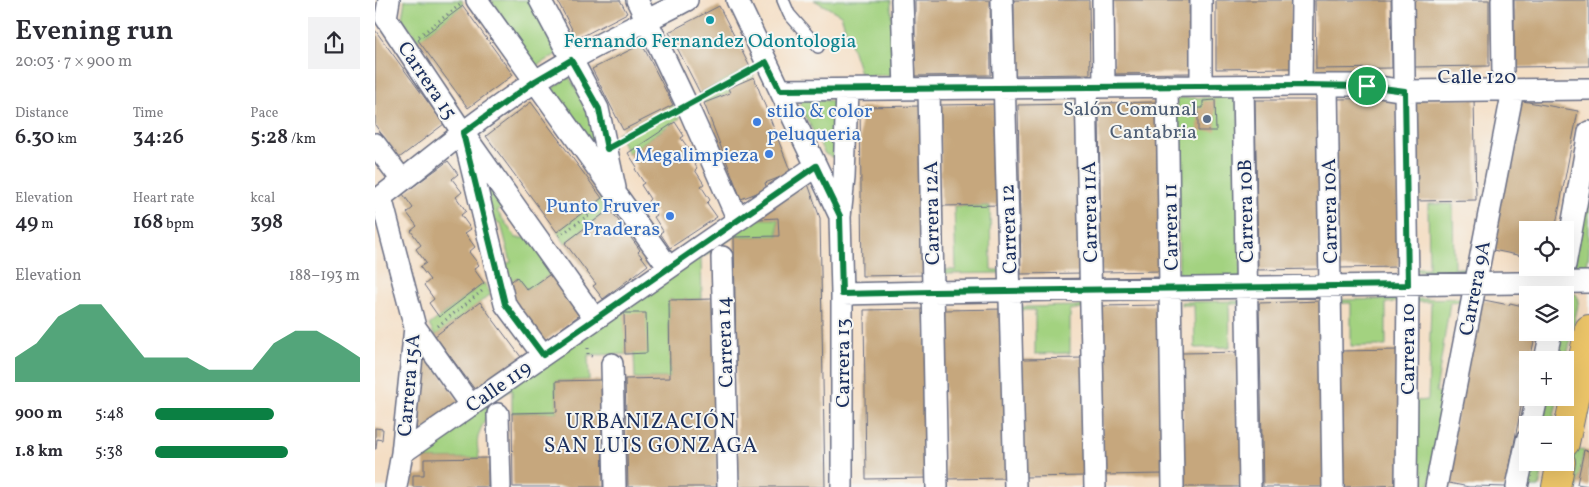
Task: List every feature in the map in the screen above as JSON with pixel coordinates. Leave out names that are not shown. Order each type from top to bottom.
[{"type":"main road","points":[[1574,416],[1583,387],[1589,329]]},
{"type":"main road","points":[[1555,487],[1559,471]]},
{"type":"street","name":"Carrera 15","points":[[389,0],[386,18],[463,133],[544,247],[592,322]]},
{"type":"street","points":[[477,0],[669,268]]},
{"type":"street","points":[[540,0],[599,109],[616,195]]},
{"type":"street","points":[[637,0],[687,105],[738,220]]},
{"type":"street","points":[[377,202],[402,180],[463,133],[535,81],[571,60],[687,0]]},
{"type":"street","points":[[737,0],[840,216]]},
{"type":"street","points":[[902,0],[905,89]]},
{"type":"street","name":"Carrera 12","points":[[1003,0],[1015,487]]},
{"type":"street","name":"Carrera 11A","points":[[1095,487],[1091,290],[1095,87],[1103,0]]},
{"type":"street","points":[[1201,0],[1201,86]]},
{"type":"street","points":[[1301,85],[1302,0]]},
{"type":"street","name":"Carrera 10","points":[[1403,0],[1408,285],[1406,487]]},
{"type":"street","name":"Carrera 9A","points":[[1436,487],[1475,284],[1508,83],[1502,0]]},
{"type":"street","name":"Calle 120","points":[[1508,83],[1589,75]]},
{"type":"street","name":"Calle 120","points":[[780,90],[1367,86],[1508,83],[1589,89]]},
{"type":"street","name":"Carrera 10A","points":[[1327,85],[1333,487]]},
{"type":"street","name":"Carrera 11","points":[[1167,86],[1173,487]]},
{"type":"street","name":"Carrera 10B","points":[[1243,86],[1251,487]]},
{"type":"street","name":"Carrera 12A","points":[[929,89],[937,487]]},
{"type":"street","name":"Carrera 13","points":[[842,487],[840,216],[844,178],[847,90]]},
{"type":"street","points":[[1563,277],[1589,132]]},
{"type":"street","name":"Carrera 15","points":[[463,133],[505,304],[543,355]]},
{"type":"street","points":[[375,144],[402,180]]},
{"type":"street","name":"Calle 119","points":[[402,453],[816,166]]},
{"type":"street","name":"Carrera 15A","points":[[377,202],[419,333],[396,487]]},
{"type":"street","name":"Carrera 14","points":[[722,257],[728,487]]},
{"type":"street","points":[[842,294],[1475,284],[1563,277],[1589,282]]},
{"type":"street","points":[[419,333],[471,406]]},
{"type":"street","points":[[612,364],[615,487]]},
{"type":"street","points":[[498,414],[500,487]]},
{"type":"street","points":[[1517,487],[1520,471]]},
{"type":"lane","points":[[783,0],[789,14],[818,47]]},
{"type":"path","points":[[405,46],[467,0]]},
{"type":"path","points":[[607,149],[766,62]]},
{"type":"path","points":[[544,247],[616,195]]},
{"type":"path","points":[[419,333],[498,278]]},
{"type":"path","points":[[592,322],[588,355],[612,364]]},
{"type":"green space","points":[[405,0],[462,0],[463,6],[418,40],[402,18]]},
{"type":"green space","points":[[491,0],[529,0],[557,54],[536,66]]},
{"type":"green space","points":[[814,0],[891,0],[892,75],[861,76],[841,15]]},
{"type":"green space","points":[[750,67],[754,77],[729,88],[730,93],[704,103],[700,93]]},
{"type":"green space","points":[[569,77],[591,115],[606,171],[551,89]]},
{"type":"green space","points":[[1238,97],[1241,278],[1179,279],[1177,98]]},
{"type":"green space","points":[[805,99],[838,101],[837,157],[825,154],[800,106],[801,101]]},
{"type":"green space","points":[[673,105],[680,118],[628,153],[617,133]]},
{"type":"green space","points":[[1589,173],[1589,252],[1587,265],[1583,269],[1574,270],[1574,255]]},
{"type":"green space","points":[[485,180],[505,205],[497,211],[516,238],[529,238],[552,273],[527,290],[517,277],[508,284],[503,265],[511,262],[501,224],[491,219]]},
{"type":"green space","points":[[602,198],[610,209],[565,243],[557,232]]},
{"type":"green space","points":[[1428,204],[1453,204],[1454,268],[1467,268],[1467,271],[1416,271],[1416,268],[1429,268]]},
{"type":"green space","points":[[954,206],[990,206],[991,270],[1004,270],[1004,273],[943,274],[943,270],[956,270]]},
{"type":"green space","points":[[752,215],[759,219],[778,219],[778,236],[734,237],[701,258],[702,299],[669,300],[670,378],[635,378],[634,354],[588,355],[589,380],[556,381],[557,412],[512,413],[512,389],[489,404],[487,416],[478,437],[479,458],[424,459],[414,453]]},
{"type":"green space","points":[[484,283],[491,294],[435,336],[429,325]]},
{"type":"green space","points":[[1574,294],[1576,294],[1579,300],[1574,324]]},
{"type":"green space","points":[[1466,298],[1466,301],[1450,302],[1436,392],[1447,395],[1429,487],[1415,487],[1415,401],[1428,400],[1431,302],[1415,302],[1415,299]]},
{"type":"green space","points":[[1399,299],[1399,302],[1386,303],[1386,346],[1351,346],[1351,303],[1337,303],[1337,300]]},
{"type":"green space","points":[[1242,301],[1242,304],[1229,304],[1230,347],[1195,348],[1194,305],[1181,305],[1181,302]]},
{"type":"green space","points":[[1083,306],[1083,309],[1070,310],[1070,353],[1035,354],[1035,310],[1021,310],[1021,307]]},
{"type":"green space","points":[[1556,341],[1570,341],[1568,351],[1554,351]]},
{"type":"green space","points":[[1542,406],[1556,406],[1554,416],[1540,416]]},
{"type":"green space","points":[[1575,448],[1584,450],[1577,487],[1568,487],[1571,471],[1574,471]]},
{"type":"green space","points":[[1528,471],[1542,471],[1539,487],[1525,487]]},
{"type":"building","points":[[557,0],[620,0],[627,13],[577,39]]},
{"type":"building","points":[[915,0],[990,0],[991,75],[915,76]]},
{"type":"building","points":[[1014,0],[1089,0],[1090,74],[1014,75]]},
{"type":"building","points":[[1114,0],[1189,0],[1190,73],[1114,74]]},
{"type":"building","points":[[1216,0],[1291,0],[1292,68],[1216,69]]},
{"type":"building","points":[[1315,0],[1391,0],[1392,68],[1316,69]]},
{"type":"building","points":[[1413,0],[1489,0],[1489,66],[1414,67]]},
{"type":"building","points":[[1514,0],[1589,0],[1589,66],[1514,67]]},
{"type":"building","points":[[463,6],[513,75],[468,108],[418,40]]},
{"type":"building","points":[[719,6],[750,67],[700,93],[669,32]]},
{"type":"building","points":[[375,30],[444,124],[399,158],[375,125]]},
{"type":"building","points":[[642,44],[673,105],[623,130],[592,69]]},
{"type":"building","points":[[754,77],[791,173],[765,183],[767,189],[741,199],[704,103],[730,93],[728,88]]},
{"type":"building","points":[[1397,98],[1399,267],[1338,268],[1335,99]]},
{"type":"building","points":[[1474,99],[1476,200],[1415,201],[1413,100]]},
{"type":"building","name":"Salón Comunal Cantabria","points":[[1215,100],[1216,131],[1198,131],[1198,108],[1203,108],[1203,101]]},
{"type":"building","points":[[1255,100],[1317,100],[1319,269],[1258,270]]},
{"type":"building","points":[[1517,100],[1578,111],[1557,221],[1519,221],[1519,255],[1488,249]]},
{"type":"building","points":[[531,102],[602,198],[557,232],[486,136]]},
{"type":"building","points":[[1160,102],[1163,271],[1101,272],[1099,103]]},
{"type":"building","points":[[1001,104],[1003,205],[941,206],[940,105]]},
{"type":"building","points":[[1080,104],[1083,273],[1021,274],[1018,105]]},
{"type":"building","points":[[921,106],[924,275],[862,276],[860,107]]},
{"type":"building","points":[[675,122],[684,136],[681,138],[691,152],[688,154],[697,168],[695,170],[704,184],[701,186],[710,200],[707,203],[717,217],[670,248],[660,233],[663,231],[654,217],[657,215],[641,185],[644,183],[635,169],[637,167],[628,153]]},
{"type":"building","points":[[448,161],[458,174],[452,179],[462,192],[456,197],[466,211],[461,215],[471,229],[465,233],[475,247],[469,252],[479,265],[474,269],[484,283],[439,317],[429,303],[434,299],[424,285],[430,280],[420,267],[426,263],[416,249],[421,245],[411,231],[417,226],[407,213],[413,208],[403,194]]},
{"type":"building","points":[[807,181],[820,218],[825,487],[738,487],[734,237],[779,236],[778,218],[759,219],[757,214]]},
{"type":"building","points":[[610,209],[640,250],[638,252],[648,265],[603,299],[593,286],[596,284],[565,243]]},
{"type":"building","points":[[552,273],[581,314],[543,342],[512,300],[508,284],[517,277],[527,290]]},
{"type":"building","points":[[714,299],[717,487],[628,487],[625,379],[670,378],[669,300]]},
{"type":"building","points":[[1479,299],[1519,305],[1519,341],[1534,341],[1532,351],[1519,351],[1519,406],[1521,406],[1506,487],[1469,487],[1444,482]]},
{"type":"building","points":[[1321,301],[1325,487],[1263,487],[1259,303]]},
{"type":"building","points":[[480,302],[521,357],[476,391],[435,336]]},
{"type":"building","points":[[1162,305],[1165,474],[1103,475],[1100,306]]},
{"type":"building","points":[[926,309],[928,478],[866,479],[864,310]]},
{"type":"building","points":[[1005,309],[1007,478],[946,479],[943,310]]},
{"type":"building","points":[[624,313],[646,313],[647,353],[625,354]]},
{"type":"building","points":[[1400,350],[1402,485],[1340,487],[1338,351]]},
{"type":"building","points":[[1243,352],[1246,487],[1184,487],[1182,353]]},
{"type":"building","points":[[429,356],[460,404],[416,436],[420,358]]},
{"type":"building","points":[[1084,358],[1086,476],[1024,477],[1022,359]]},
{"type":"building","points":[[601,380],[603,487],[513,487],[512,413],[557,412],[556,381]]},
{"type":"building","points":[[375,428],[383,429],[382,440],[377,439],[376,449],[375,449]]},
{"type":"building","points":[[1584,450],[1589,451],[1589,486],[1577,484]]},
{"type":"building","points":[[488,458],[488,487],[413,487],[413,475],[424,475],[424,459]]},
{"type":"place","name":"Fernando Fernandez Odontologia","points":[[710,20]]},
{"type":"place","name":"Salón Comunal Cantabria","points":[[1207,119]]},
{"type":"place","name":"stilo & color peluqueria","points":[[757,122]]},
{"type":"place","name":"Megalimpieza","points":[[769,154]]},
{"type":"place","name":"Punto Fruver Praderas","points":[[670,216]]},
{"type":"district","name":"URBANIZACIÓN SAN LUIS GONZAGA","points":[[651,433]]},
{"type":"route","points":[[571,60],[599,109],[607,149],[766,62],[780,90],[1367,86],[1405,91],[1408,285],[842,294],[840,216],[816,166],[543,355],[505,304],[463,133],[535,81],[571,60]]}]
